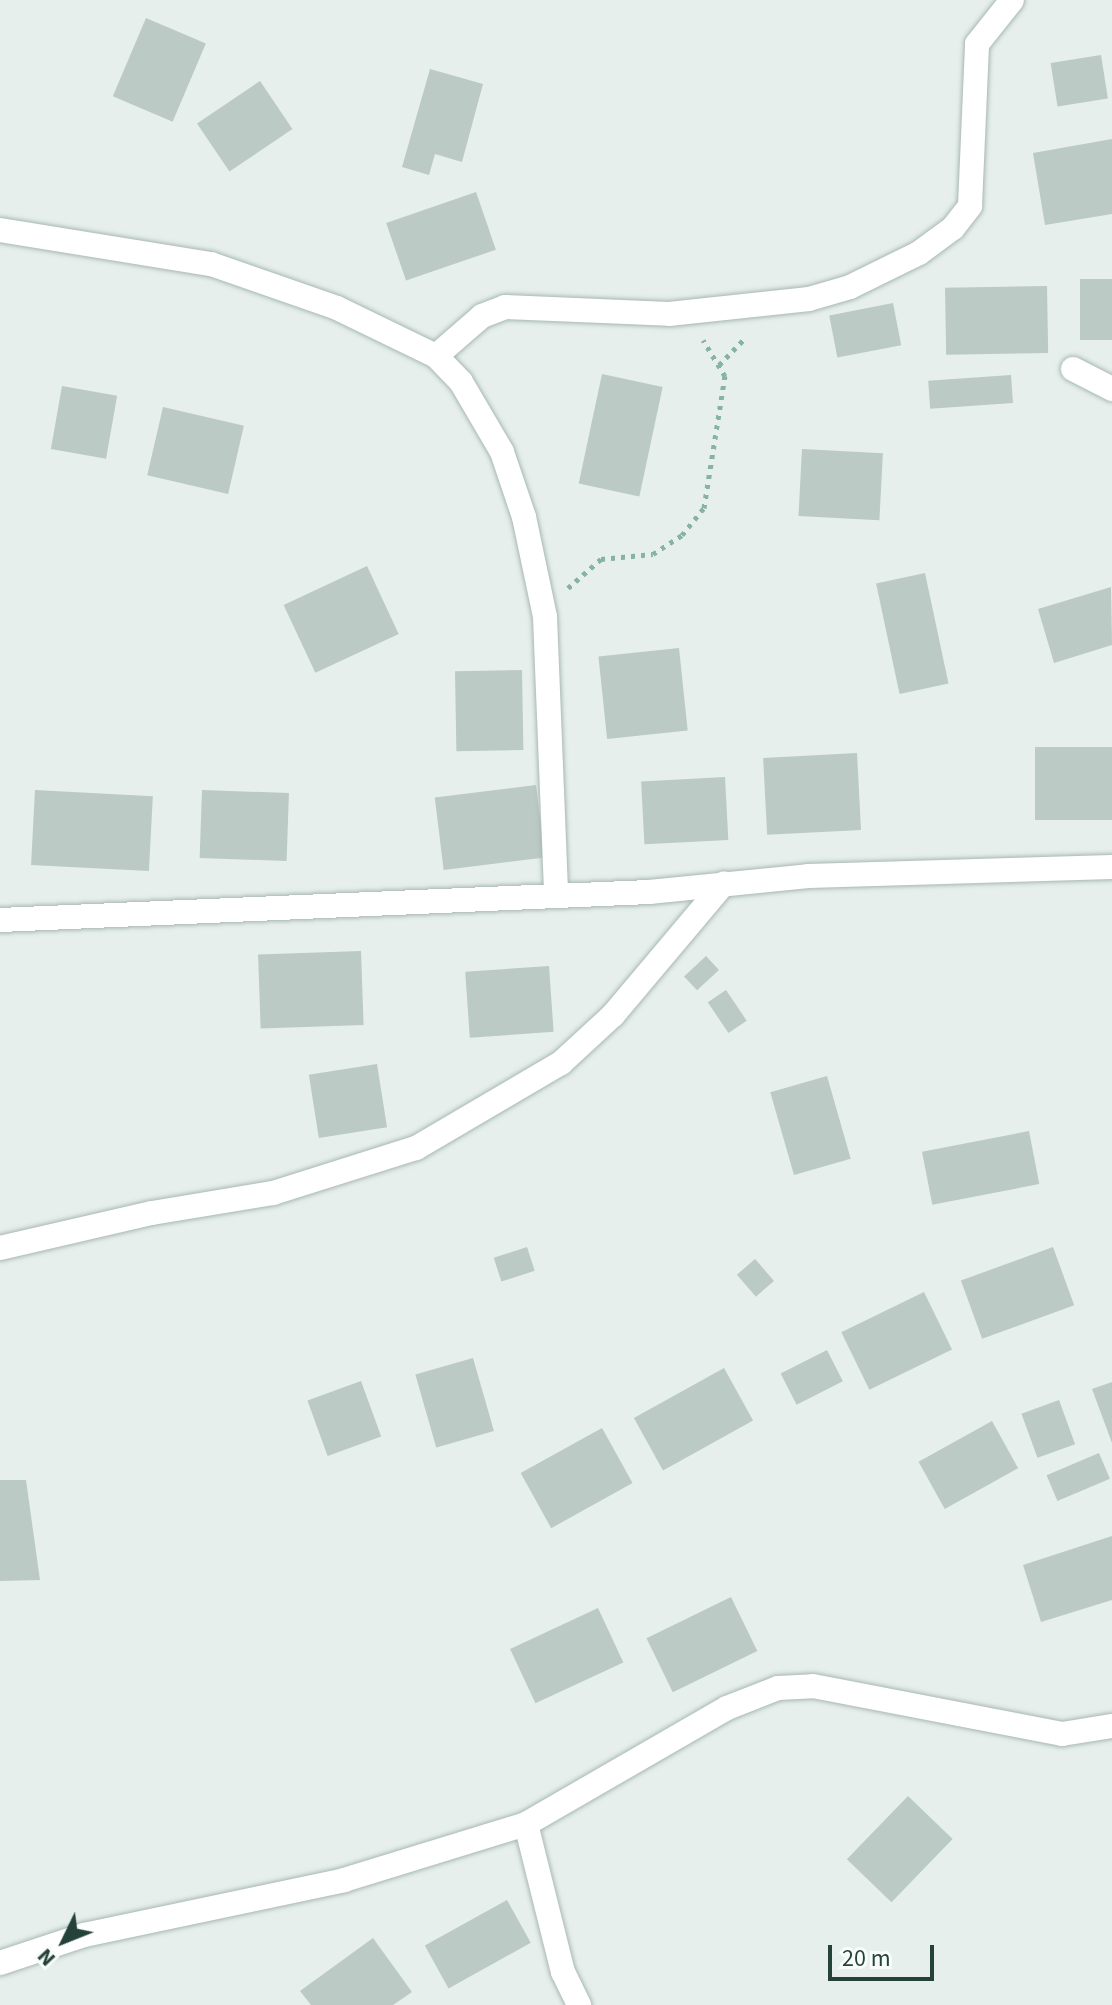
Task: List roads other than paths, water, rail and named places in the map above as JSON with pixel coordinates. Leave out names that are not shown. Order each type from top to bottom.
[{"type":"street","points":[[436,356],[482,316],[505,307],[669,314],[809,299],[850,287],[919,253],[967,214],[974,182],[977,44],[1012,0]]},
{"type":"street","points":[[0,230],[211,264],[337,308],[436,356],[461,382],[502,452],[524,517],[545,617],[556,896]]},
{"type":"street","points":[[1073,369],[1112,389]]},
{"type":"street","points":[[0,920],[556,896],[724,883],[1112,867]]},
{"type":"street","points":[[0,1248],[152,1213],[273,1193],[416,1148],[561,1063],[623,1004],[724,883]]},
{"type":"street","points":[[0,1963],[84,1935],[344,1880],[526,1824],[727,1708],[778,1688],[813,1686],[1062,1734],[1112,1726]]},
{"type":"street","points":[[526,1824],[563,1972],[579,2005]]}]
